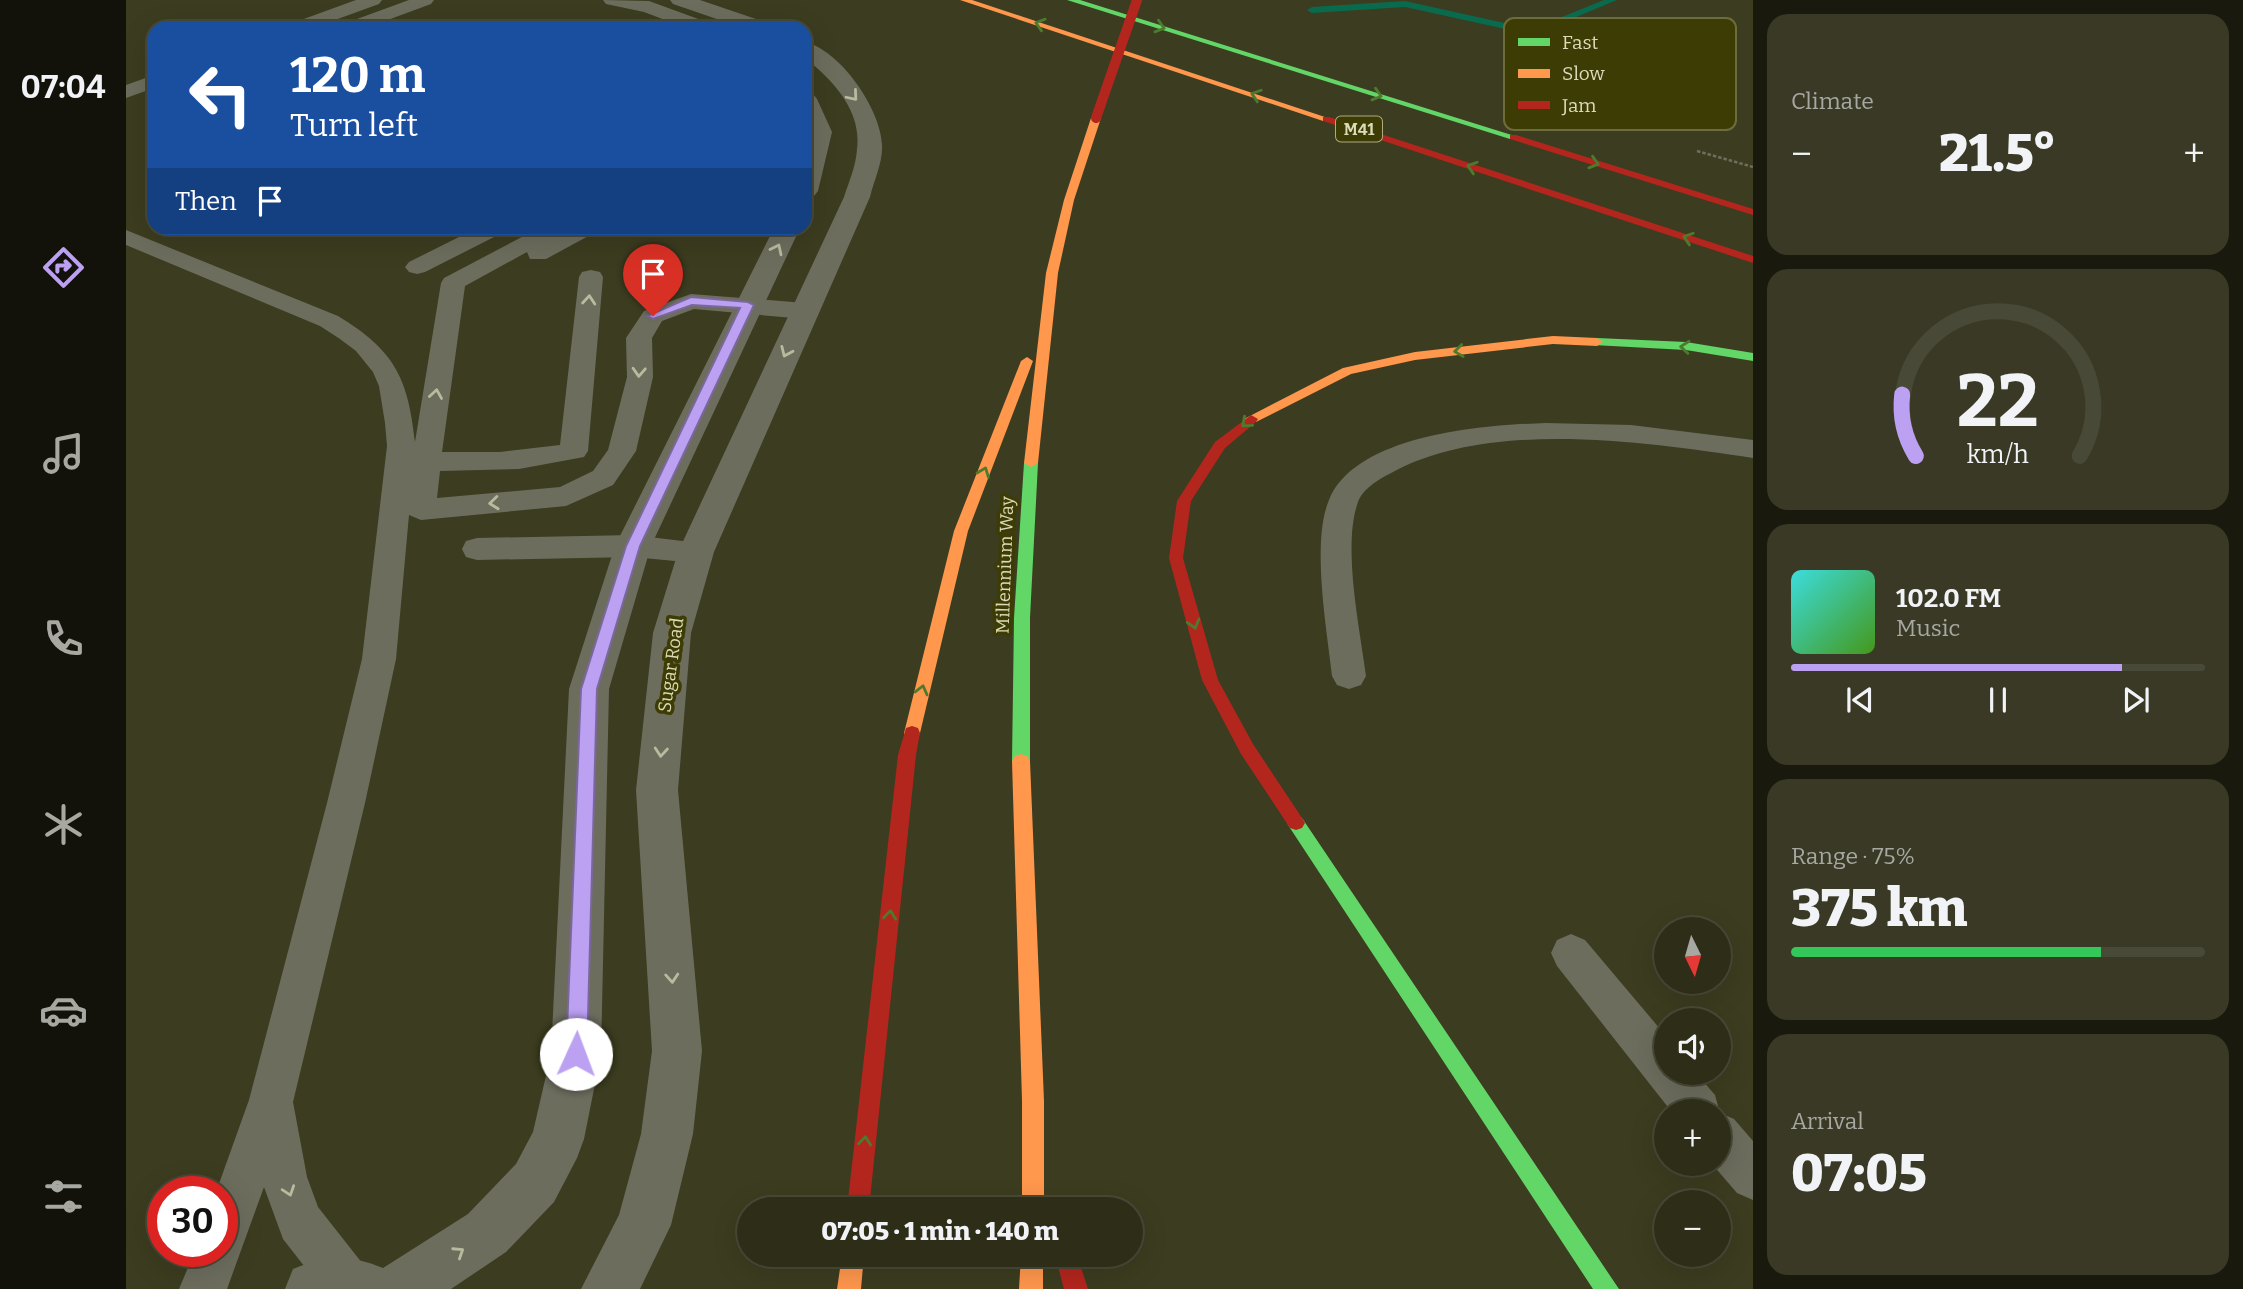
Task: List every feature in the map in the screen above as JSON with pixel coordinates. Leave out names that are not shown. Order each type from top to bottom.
[{"type":"main road","name":"M41","points":[[964,0],[1753,260]]},
{"type":"main road","name":"M41","points":[[1071,0],[1753,212]]},
{"type":"main road","name":"Millennium Way","points":[[1033,1197],[1035,1145],[1025,921],[1020,715],[1023,537],[1044,318],[1056,250],[1074,178],[1137,0]]},
{"type":"main road","points":[[859,1197],[907,755],[961,531],[1044,318]]},
{"type":"main road","points":[[1606,1289],[1247,750],[1210,680],[1176,558],[1184,501],[1220,445],[1256,414],[1348,371],[1415,356],[1553,340],[1686,346],[1753,357]]},
{"type":"main road","name":"Millennium Way","points":[[1035,1145],[1050,1196]]},
{"type":"main road","points":[[849,1289],[852,1267]]},
{"type":"main road","points":[[1031,1289],[1032,1267]]},
{"type":"main road","points":[[1070,1267],[1076,1289]]},
{"type":"street","points":[[613,0],[649,7],[686,21]]},
{"type":"street","points":[[678,0],[742,21]]},
{"type":"street","name":"Sugar Road","points":[[609,1289],[643,1225],[667,1135],[676,1063],[657,790],[672,633],[696,552],[857,197],[870,144],[861,106],[828,66],[812,53]]},
{"type":"street","points":[[812,109],[820,132],[812,163]]},
{"type":"street","points":[[357,1288],[486,1233],[535,1183],[558,1139],[576,1054],[589,689],[633,546],[783,235]]},
{"type":"lane","points":[[315,21],[373,0]]},
{"type":"lane","points":[[369,21],[425,0]]},
{"type":"lane","points":[[126,92],[147,84]]},
{"type":"lane","points":[[126,111],[147,104]]},
{"type":"lane","points":[[483,235],[426,271],[508,235]]},
{"type":"lane","points":[[542,235],[453,283],[421,510],[566,496],[603,478],[622,451],[640,377],[639,338],[653,316],[691,301],[805,311]]},
{"type":"lane","points":[[484,284],[573,235]]},
{"type":"lane","points":[[126,237],[329,321],[356,336],[386,369],[396,394],[401,446],[379,659],[346,803],[271,1100],[238,1196]]},
{"type":"lane","points":[[426,461],[509,461],[546,458],[574,451],[591,277]]},
{"type":"lane","points":[[1349,676],[1337,534],[1343,500],[1367,472],[1422,446],[1481,435],[1575,432],[1684,438],[1753,449]]},
{"type":"lane","points":[[477,549],[633,546],[696,552]]},
{"type":"lane","points":[[1571,953],[1654,1055]]},
{"type":"lane","points":[[1678,1085],[1689,1099]]},
{"type":"lane","points":[[271,1100],[284,1177],[300,1222],[357,1288]]},
{"type":"lane","points":[[1731,1151],[1753,1177]]},
{"type":"lane","points":[[204,1289],[213,1267]]},
{"type":"waterway","points":[[1568,18],[1612,0]]},
{"type":"waterway","points":[[1312,10],[1405,4],[1504,26]]},
{"type":"traffic: fast","points":[[1071,0],[1513,137]]},
{"type":"traffic: fast","points":[[1597,342],[1686,346],[1753,357]]},
{"type":"traffic: fast","points":[[1021,761],[1022,618],[1031,463]]},
{"type":"traffic: fast","points":[[1296,823],[1607,1289]]},
{"type":"traffic: slow","points":[[964,0],[1326,119]]},
{"type":"traffic: slow","points":[[1031,463],[1052,273],[1069,200],[1096,118]]},
{"type":"traffic: slow","points":[[1251,419],[1347,371],[1415,356],[1553,340],[1597,342]]},
{"type":"traffic: slow","points":[[912,733],[961,531],[1027,361]]},
{"type":"traffic: slow","points":[[1021,761],[1033,1101],[1033,1197]]},
{"type":"traffic: slow","points":[[849,1289],[852,1267]]},
{"type":"traffic: slow","points":[[1031,1289],[1032,1267]]},
{"type":"traffic: jam","points":[[1096,118],[1137,0]]},
{"type":"traffic: jam","points":[[1326,119],[1753,260]]},
{"type":"traffic: jam","points":[[1513,137],[1753,212]]},
{"type":"traffic: jam","points":[[1251,419],[1220,445],[1184,501],[1176,558],[1210,680],[1247,749],[1296,823]]},
{"type":"traffic: jam","points":[[859,1197],[907,755],[912,733]]},
{"type":"traffic: jam","points":[[1070,1267],[1076,1289]]},
{"type":"route","points":[[576,1054],[589,689],[633,546],[748,305],[691,301],[653,316]]}]
